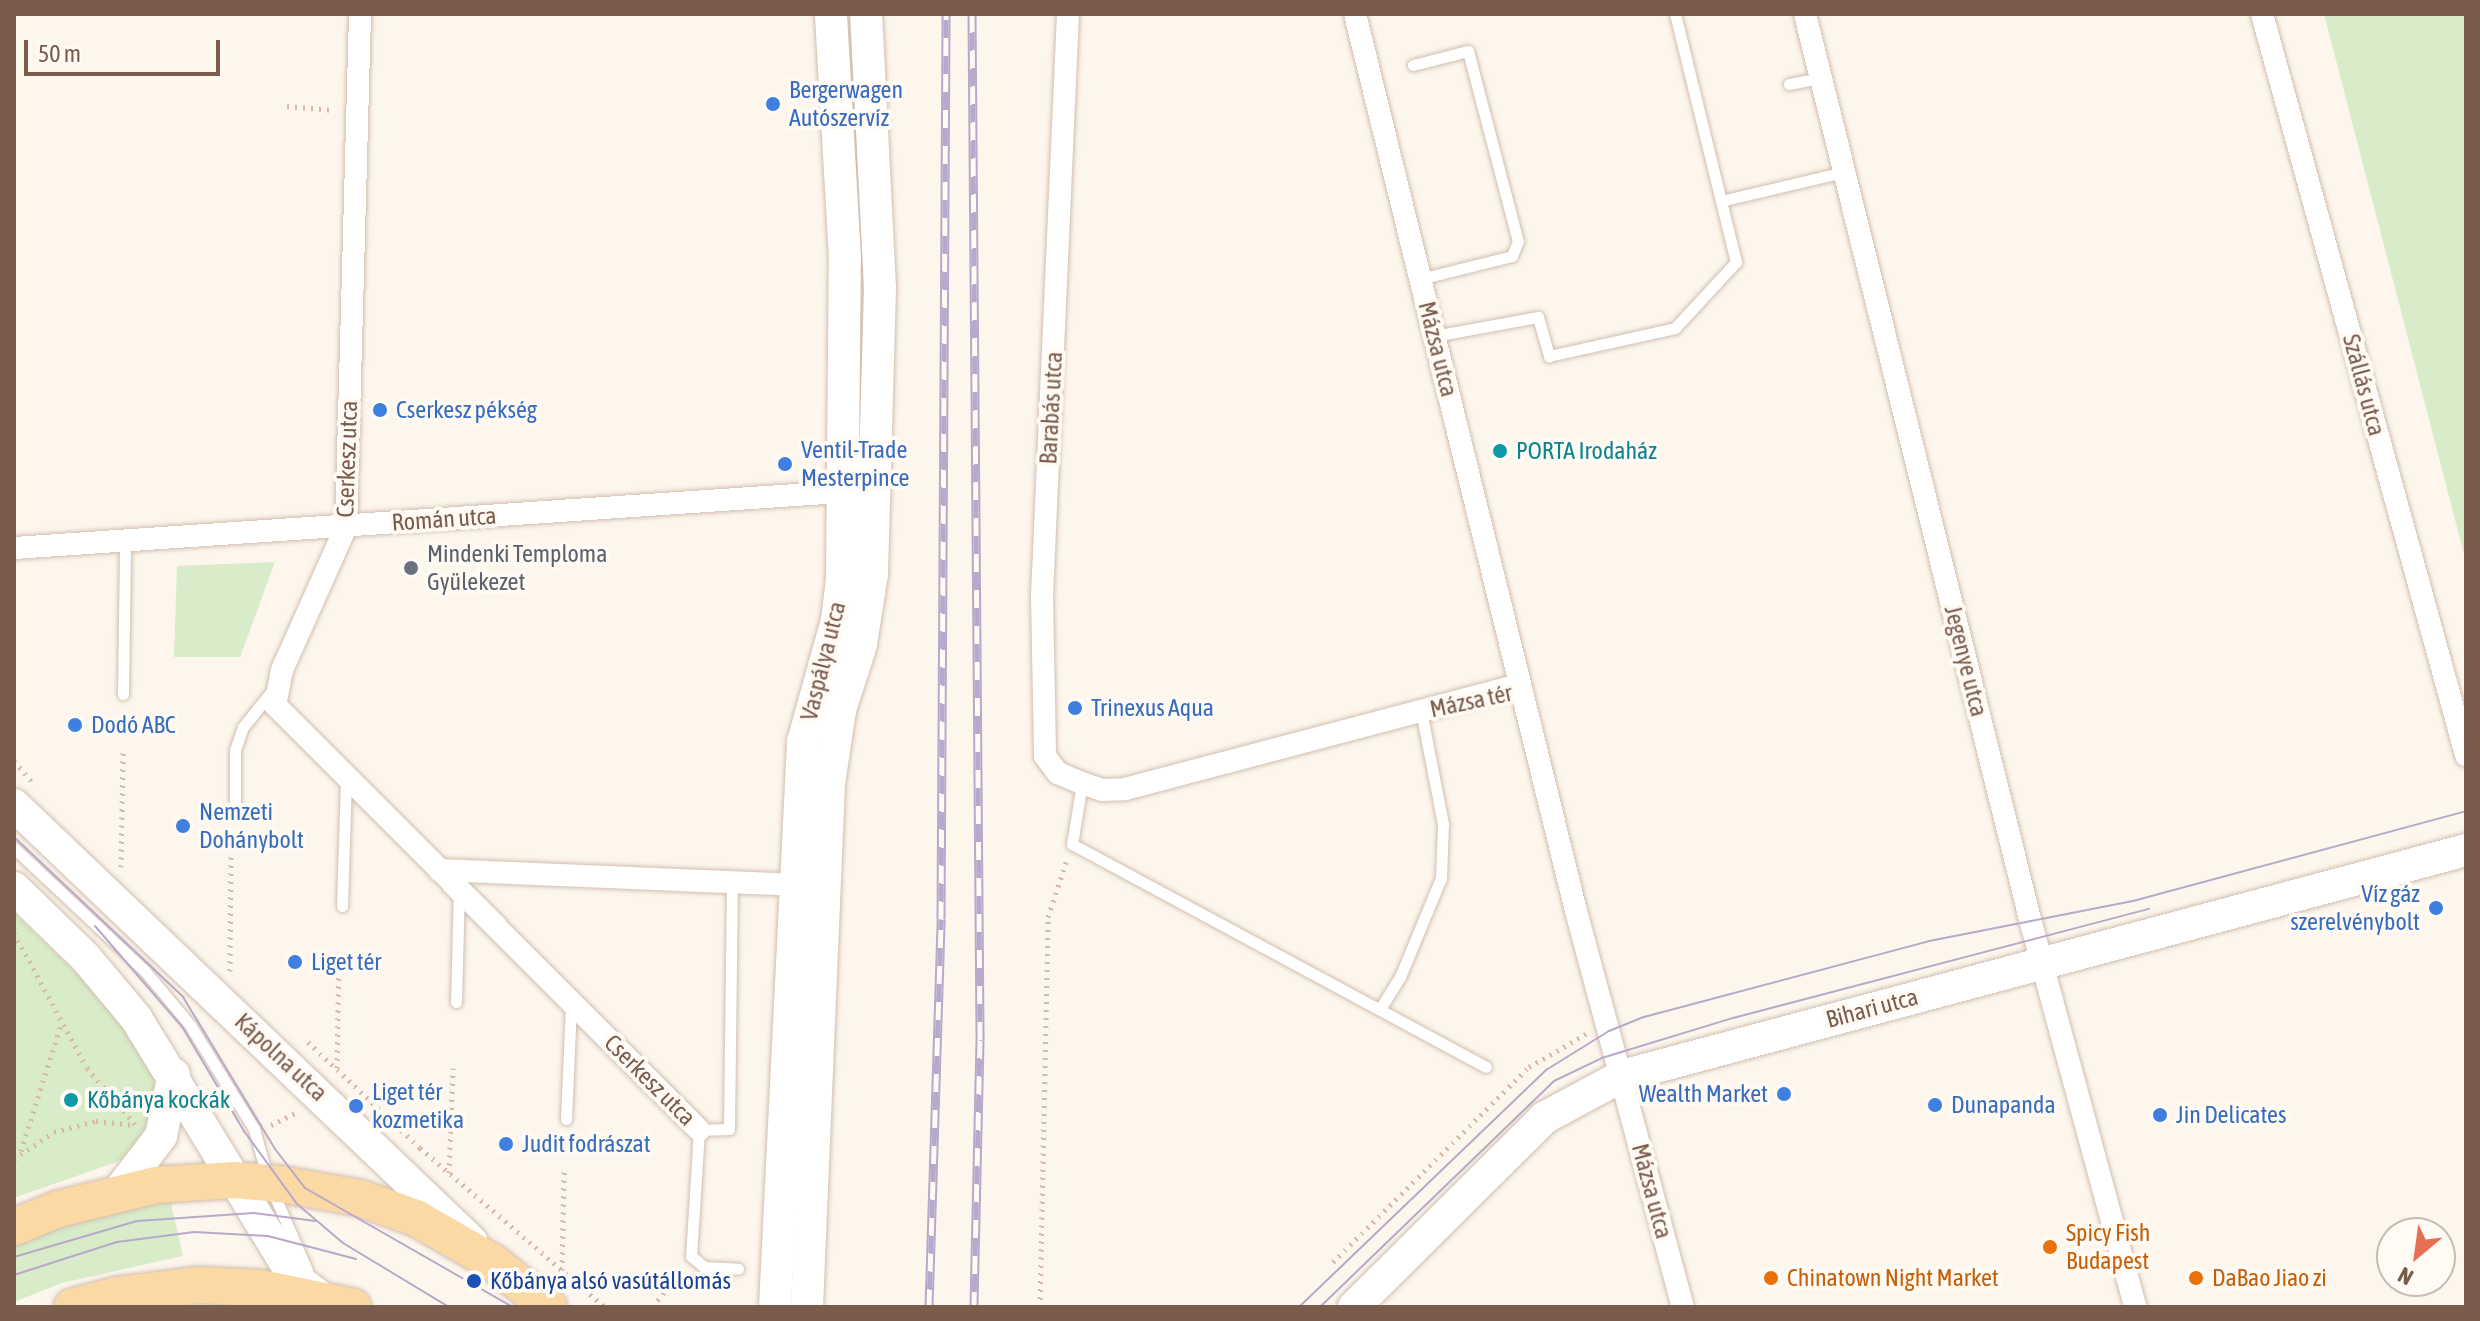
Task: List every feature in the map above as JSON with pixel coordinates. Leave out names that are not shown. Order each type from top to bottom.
[{"type":"main road","name":"Vaspálya utca","points":[[807,1307],[805,984],[794,885],[803,742],[837,620],[842,579],[845,258],[831,14]]},
{"type":"main road","name":"Vaspálya utca","points":[[775,1307],[805,984],[829,784],[840,710],[866,620],[875,492],[880,288],[866,14]]},
{"type":"main road","points":[[835,79],[870,78]]},
{"type":"main road","name":"Kápolna utca","points":[[14,805],[320,1092],[494,1263],[549,1307]]},
{"type":"main road","name":"Bihari utca","points":[[1354,1307],[1544,1118],[1622,1076],[2041,961],[2466,850]]},
{"type":"main road","name":"Kápolna utca","points":[[14,888],[85,957],[136,1018],[251,1181],[295,1278],[337,1302]]},
{"type":"main road","points":[[119,1191],[161,1136],[174,1074]]},
{"type":"main road","points":[[14,1227],[119,1191],[251,1181],[389,1207],[494,1263]]},
{"type":"main road","points":[[72,1307],[117,1295],[199,1285],[337,1302]]},
{"type":"street","name":"Cserkesz utca","points":[[360,14],[346,527],[277,686],[279,711],[699,1130]]},
{"type":"street","name":"Barabás utca","points":[[1068,14],[1042,596],[1044,724],[1045,756],[1058,773],[1082,783]]},
{"type":"street","name":"Mázsa utca","points":[[1355,14],[1520,685]]},
{"type":"street","name":"Jegenye utca","points":[[1805,14],[2041,961],[2135,1307]]},
{"type":"street","name":"Szállás utca","points":[[2262,14],[2466,755]]},
{"type":"street","name":"Román utca","points":[[14,548],[842,491],[875,492]]},
{"type":"street","name":"Mázsa tér","points":[[1082,783],[1102,790],[1125,789],[1520,685],[1622,1076]]},
{"type":"street","points":[[439,870],[794,885]]},
{"type":"street","name":"Mázsa utca","points":[[1622,1076],[1683,1307]]},
{"type":"lane","points":[[1434,336],[1538,317],[1549,356],[1675,328],[1736,262],[1675,14]]},
{"type":"lane","points":[[1413,65],[1468,51],[1518,241],[1512,256],[1420,279]]},
{"type":"lane","points":[[1789,84],[1821,78]]},
{"type":"lane","points":[[1721,201],[1844,172]]},
{"type":"lane","points":[[123,694],[125,542]]},
{"type":"lane","points":[[235,801],[235,750],[243,727],[277,686]]},
{"type":"lane","points":[[1380,1009],[1400,977],[1441,878],[1443,824],[1421,711]]},
{"type":"lane","points":[[342,906],[346,778]]},
{"type":"lane","points":[[1082,783],[1072,844],[1486,1067]]},
{"type":"lane","name":"Kápolna utca","points":[[14,848],[145,971],[190,1025],[254,1129],[251,1181]]},
{"type":"lane","name":"Cserkesz utca","points":[[699,1130],[729,1129],[732,882]]},
{"type":"lane","points":[[456,1002],[459,890]]},
{"type":"lane","points":[[566,1119],[571,1001]]},
{"type":"lane","points":[[699,1130],[691,1256],[704,1267],[738,1269]]},
{"type":"path","points":[[287,106],[334,110]]},
{"type":"path","points":[[121,869],[123,748]]},
{"type":"path","points":[[1040,1307],[1048,917],[1072,844]]},
{"type":"path","points":[[231,852],[230,972],[240,982]]},
{"type":"path","points":[[14,933],[87,1068],[136,1125]]},
{"type":"path","points":[[337,1068],[339,957]]},
{"type":"path","points":[[1333,1262],[1529,1067],[1607,1021]]},
{"type":"path","points":[[21,1152],[61,1024]]},
{"type":"path","points":[[305,1039],[449,1173],[605,1307]]},
{"type":"path","points":[[449,1173],[453,1068]]},
{"type":"path","points":[[271,1125],[302,1110]]},
{"type":"path","points":[[14,1159],[54,1132],[96,1121],[136,1125],[150,1131]]},
{"type":"path","points":[[562,1270],[564,1171]]},
{"type":"path","points":[[653,1307],[691,1256]]},
{"type":"green space","points":[[2324,14],[2466,14],[2466,562]]},
{"type":"green space","points":[[275,562],[240,657],[174,657],[177,566]]},
{"type":"green space","points":[[14,913],[85,981],[126,1029],[155,1077],[159,1099],[131,1157],[14,1198]]},
{"type":"green space","points":[[180,1201],[171,1204],[183,1256],[62,1283],[14,1302],[14,1240],[96,1209]]},
{"type":"tram line","points":[[1299,1307],[1546,1070],[1609,1031],[1644,1017],[1929,941],[2133,901],[2466,811]]},
{"type":"tram line","points":[[14,837],[183,997],[275,1149],[305,1188],[513,1307]]},
{"type":"tram line","points":[[1320,1307],[1554,1081],[1602,1058],[1733,1018],[2149,909]]},
{"type":"tram line","points":[[95,926],[183,1028],[244,1131],[297,1204],[343,1243],[449,1307]]},
{"type":"tram line","points":[[14,1257],[137,1221],[254,1213],[315,1221]]},
{"type":"tram line","points":[[14,1275],[117,1242],[194,1232],[268,1236],[356,1259]]},
{"type":"railway","points":[[929,1307],[941,919],[946,14]]},
{"type":"railway","points":[[972,14],[980,1040],[974,1307]]},
{"type":"place","name":"Bergerwagen Autószervíz","points":[[773,104]]},
{"type":"place","name":"Cserkesz pékség","points":[[380,410]]},
{"type":"place","name":"PORTA Irodaház","points":[[1500,451]]},
{"type":"place","name":"Ventil-Trade Mesterpince","points":[[785,464]]},
{"type":"place","name":"Mindenki Temploma Gyülekezet","points":[[411,568]]},
{"type":"place","name":"Trinexus Aqua","points":[[1075,708]]},
{"type":"place","name":"Dodó ABC","points":[[75,725]]},
{"type":"place","name":"Nemzeti Dohánybolt","points":[[183,826]]},
{"type":"place","name":"Víz gáz szerelvénybolt","points":[[2436,908]]},
{"type":"place","name":"Liget tér","points":[[295,962]]},
{"type":"place","name":"Wealth Market","points":[[1784,1094]]},
{"type":"place","name":"Kőbánya kockák","points":[[71,1100]]},
{"type":"place","name":"Dunapanda","points":[[1935,1105]]},
{"type":"place","name":"Liget tér kozmetika","points":[[356,1106]]},
{"type":"place","name":"Jin Delicates","points":[[2160,1115]]},
{"type":"place","name":"Judit fodrászat","points":[[506,1144]]},
{"type":"place","name":"Spicy Fish Budapest","points":[[2050,1247]]},
{"type":"place","name":"Chinatown Night Market","points":[[1771,1278]]},
{"type":"place","name":"DaBao Jiao zi","points":[[2196,1278]]},
{"type":"place","name":"Kőbánya alsó vasútállomás","points":[[474,1281]]}]
